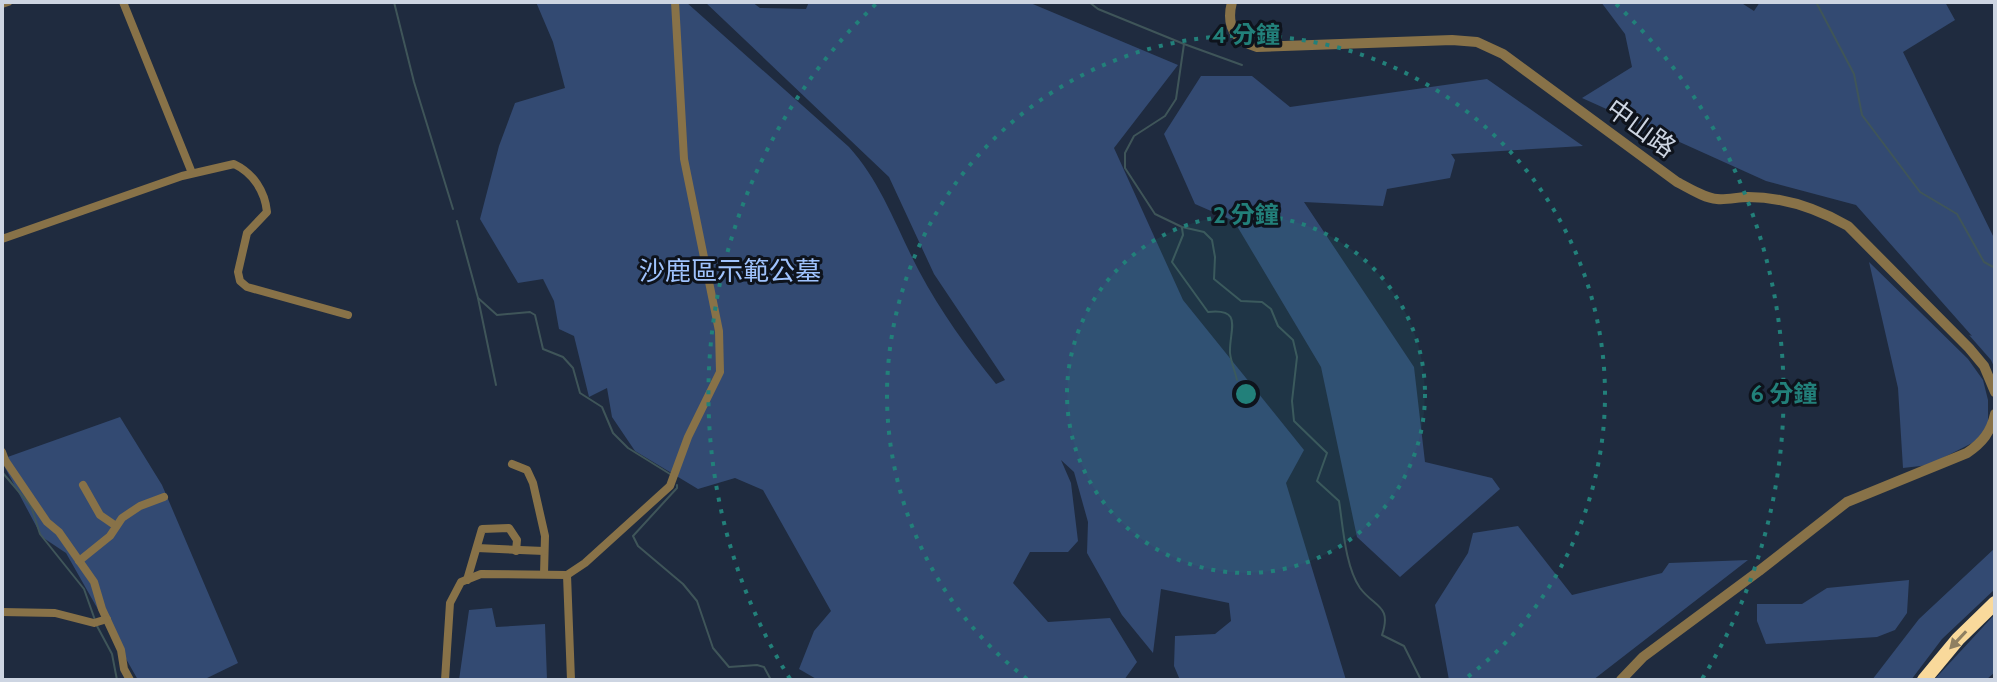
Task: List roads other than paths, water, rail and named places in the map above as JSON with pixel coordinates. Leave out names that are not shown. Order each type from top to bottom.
[{"type":"highway","points":[[1924,680],[1958,639],[1995,603]]},
{"type":"street","points":[[123,2],[192,173]]},
{"type":"street","points":[[445,680],[450,603],[461,582],[481,574],[567,575],[585,563],[670,486],[688,437],[720,372],[719,331],[684,159],[675,2]]},
{"type":"street","name":"中山路","points":[[1232,2],[1233,31],[1239,39],[1257,47],[1452,40],[1487,46],[1503,54],[1677,182],[1695,191],[1715,199],[1750,197],[1793,203],[1826,214],[1848,226],[1969,348],[1984,366],[1995,392]]},
{"type":"street","points":[[2,239],[192,173],[234,164],[254,179],[263,193],[267,212],[247,233],[238,272],[240,281],[247,287],[348,315]]},
{"type":"street","points":[[1621,680],[1643,657],[1847,502],[1978,446],[1993,425],[1995,414]]},
{"type":"street","points":[[2,452],[47,522],[59,532],[94,582],[130,680]]},
{"type":"street","points":[[512,464],[527,470],[533,483],[545,536],[544,574]]},
{"type":"street","points":[[83,485],[100,515],[116,526]]},
{"type":"street","points":[[79,561],[110,536],[122,518],[140,506],[164,497]]},
{"type":"street","points":[[467,580],[482,529],[509,528],[515,533],[516,551]]},
{"type":"street","points":[[477,548],[544,551]]},
{"type":"street","points":[[567,575],[571,680]]},
{"type":"street","points":[[2,612],[55,613],[94,623],[107,619]]},
{"type":"waterway","points":[[394,2],[414,82],[453,209]]},
{"type":"waterway","points":[[1089,2],[1098,9],[1184,44],[1176,99],[1165,116],[1134,136],[1125,153],[1125,168],[1155,214],[1182,227],[1204,232],[1212,240],[1214,279],[1241,301],[1262,302],[1271,309],[1278,326],[1293,340],[1297,357],[1292,401],[1294,421],[1327,453],[1317,481],[1339,501],[1345,546],[1355,579],[1383,612],[1385,625],[1382,635],[1404,646],[1421,680]]},
{"type":"waterway","points":[[1816,2],[1854,74],[1862,115],[1920,192],[1957,214],[1984,262],[1995,268]]},
{"type":"waterway","points":[[1184,44],[1242,65]]},
{"type":"waterway","points":[[457,221],[478,298],[496,385]]},
{"type":"waterway","points":[[1182,228],[1183,235],[1172,262],[1208,312],[1226,313],[1231,317],[1230,353],[1237,380]]},
{"type":"waterway","points":[[478,298],[497,315],[530,312],[535,315],[543,349],[563,357],[573,368],[580,393],[602,407],[613,433],[628,448],[670,474]]},
{"type":"waterway","points":[[2,472],[31,506],[40,534],[84,589],[95,620]]},
{"type":"waterway","points":[[677,485],[633,536],[638,546],[683,584],[697,601],[713,648],[729,667],[764,667],[771,680]]},
{"type":"waterway","points":[[97,626],[112,654],[117,680]]},
{"type":"park label","name":"沙鹿區示範公墓","points":[[730,271]]}]
